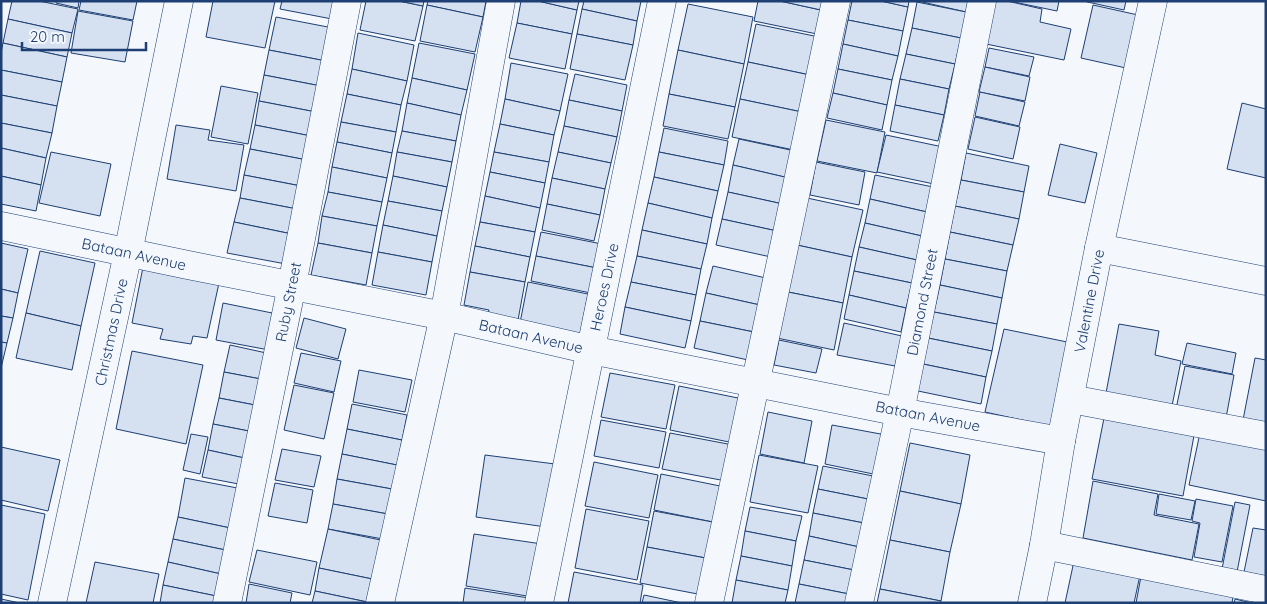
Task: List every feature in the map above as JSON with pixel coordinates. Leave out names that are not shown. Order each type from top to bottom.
[{"type":"street","name":"Christmas Drive","points":[[55,601],[128,253],[178,1]]},
{"type":"street","name":"Ruby Street","points":[[227,603],[292,285],[347,1]]},
{"type":"street","points":[[380,603],[444,316],[501,1]]},
{"type":"street","name":"Heroes Drive","points":[[539,603],[662,1]]},
{"type":"street","points":[[709,603],[836,1]]},
{"type":"street","name":"Diamond Street","points":[[859,603],[900,412],[982,1]]},
{"type":"street","name":"Valentine Drive","points":[[1032,603],[1099,248],[1153,1]]},
{"type":"street","name":"Bataan Avenue","points":[[1,226],[444,316],[591,350],[900,412],[1062,441]]},
{"type":"street","points":[[1099,248],[1266,281]]},
{"type":"street","points":[[1071,399],[1266,436]]},
{"type":"street","points":[[1044,545],[1266,590]]},
{"type":"building","points":[[12,1],[39,1],[78,9],[72,33],[8,19]]},
{"type":"building","points":[[56,1],[79,1],[78,8],[56,3]]},
{"type":"building","points":[[81,1],[137,1],[133,20],[79,10]]},
{"type":"building","points":[[213,1],[275,1],[265,48],[206,37]]},
{"type":"building","points":[[282,1],[336,1],[332,19],[280,9]]},
{"type":"building","points":[[366,1],[399,1],[423,6],[415,41],[360,30]]},
{"type":"building","points":[[399,1],[424,1],[423,6]]},
{"type":"building","points":[[428,1],[486,1],[483,17],[427,5]]},
{"type":"building","points":[[521,1],[538,1],[577,10],[572,34],[517,23]]},
{"type":"building","points":[[538,1],[579,1],[577,10]]},
{"type":"building","points":[[584,1],[641,1],[637,21],[582,9]]},
{"type":"building","points":[[758,1],[780,1],[821,10],[817,34],[754,21]]},
{"type":"building","points":[[780,1],[823,1],[821,10]]},
{"type":"building","points":[[852,1],[881,1],[908,7],[903,31],[848,20]]},
{"type":"building","points":[[881,1],[909,1],[908,7]]},
{"type":"building","points":[[918,1],[968,1],[966,12]]},
{"type":"building","points":[[995,1],[1007,1],[1042,9],[1040,22],[1071,29],[1064,60],[986,44]]},
{"type":"building","points":[[1009,1],[1059,1],[1057,11]]},
{"type":"building","points":[[1083,1],[1126,1],[1124,10]]},
{"type":"building","points":[[917,2],[966,12],[961,38],[912,28]]},
{"type":"building","points":[[688,4],[753,17],[744,64],[678,50]]},
{"type":"building","points":[[427,5],[483,17],[475,52],[420,41]]},
{"type":"building","points":[[1093,5],[1138,15],[1126,68],[1081,58]]},
{"type":"building","points":[[582,9],[637,21],[633,45],[577,34]]},
{"type":"building","points":[[78,11],[133,21],[125,62],[71,53]]},
{"type":"building","points":[[276,17],[333,28],[326,61],[269,50]]},
{"type":"building","points":[[8,19],[72,33],[67,57],[3,43]]},
{"type":"building","points":[[848,20],[903,31],[898,56],[843,44]]},
{"type":"building","points":[[517,23],[572,34],[565,69],[509,58]]},
{"type":"building","points":[[756,24],[819,37],[810,75],[748,62]]},
{"type":"building","points":[[912,28],[961,38],[955,64],[906,54]]},
{"type":"building","points":[[358,33],[414,45],[407,81],[352,69]]},
{"type":"building","points":[[577,34],[633,45],[625,80],[570,69]]},
{"type":"building","points":[[3,43],[67,57],[62,82],[1,70]]},
{"type":"building","points":[[419,43],[475,54],[467,90],[412,78]]},
{"type":"building","points":[[843,44],[898,56],[892,80],[838,69]]},
{"type":"building","points":[[989,48],[1034,57],[1029,76],[985,67]]},
{"type":"building","points":[[269,50],[326,61],[321,86],[264,75]]},
{"type":"building","points":[[678,50],[744,64],[735,107],[669,94]]},
{"type":"building","points":[[906,54],[955,64],[949,89],[900,79]]},
{"type":"building","points":[[748,62],[810,75],[802,112],[740,99]]},
{"type":"building","points":[[511,63],[568,74],[560,111],[505,99]]},
{"type":"building","points":[[985,67],[1030,77],[1025,101],[979,92]]},
{"type":"building","points":[[352,69],[407,81],[401,105],[347,94]]},
{"type":"building","points":[[838,69],[892,80],[887,105],[833,93]]},
{"type":"building","points":[[1,70],[62,82],[57,106],[1,95]]},
{"type":"building","points":[[575,74],[627,85],[622,111],[569,100]]},
{"type":"building","points":[[264,75],[321,86],[316,112],[259,101]]},
{"type":"building","points":[[412,78],[467,90],[461,115],[407,103]]},
{"type":"building","points":[[900,79],[949,89],[944,115],[895,105]]},
{"type":"building","points":[[221,86],[258,93],[248,144],[211,137]]},
{"type":"building","points":[[980,92],[1025,102],[1019,126],[975,116]]},
{"type":"building","points":[[833,93],[887,105],[882,130],[827,118]]},
{"type":"building","points":[[347,94],[401,105],[396,132],[341,122]]},
{"type":"building","points":[[669,94],[735,107],[728,139],[663,126]]},
{"type":"building","points":[[1,95],[57,106],[52,133],[1,123]]},
{"type":"building","points":[[505,99],[560,111],[554,135],[500,124]]},
{"type":"building","points":[[740,99],[802,112],[794,150],[732,137]]},
{"type":"building","points":[[569,100],[622,111],[617,137],[564,126]]},
{"type":"building","points":[[259,101],[316,112],[311,136],[255,125]]},
{"type":"building","points":[[407,103],[461,115],[456,141],[402,131]]},
{"type":"building","points":[[1242,103],[1266,109],[1266,178],[1227,169]]},
{"type":"building","points":[[895,105],[944,115],[938,141],[890,131]]},
{"type":"building","points":[[975,117],[1020,127],[1013,159],[968,149]]},
{"type":"building","points":[[826,120],[885,132],[877,173],[817,161]]},
{"type":"building","points":[[341,122],[396,132],[392,153],[337,142]]},
{"type":"building","points":[[1,123],[52,133],[46,158],[1,148]]},
{"type":"building","points":[[500,124],[554,135],[549,162],[494,152]]},
{"type":"building","points":[[176,125],[210,130],[208,140],[244,145],[236,191],[167,179]]},
{"type":"building","points":[[255,125],[311,136],[307,160],[250,149]]},
{"type":"building","points":[[564,126],[617,137],[611,163],[558,152]]},
{"type":"building","points":[[664,128],[728,141],[724,165],[659,152]]},
{"type":"building","points":[[402,131],[456,141],[452,162],[397,152]]},
{"type":"building","points":[[886,135],[943,147],[934,184],[877,172]]},
{"type":"building","points":[[739,139],[795,151],[789,178],[733,165]]},
{"type":"building","points":[[337,142],[392,153],[387,178],[332,167]]},
{"type":"building","points":[[1060,144],[1097,153],[1085,203],[1048,195]]},
{"type":"building","points":[[1,148],[46,158],[41,185],[1,176]]},
{"type":"building","points":[[250,149],[307,160],[301,186],[244,175]]},
{"type":"building","points":[[51,152],[111,164],[100,216],[39,203]]},
{"type":"building","points":[[397,152],[452,162],[447,187],[393,176]]},
{"type":"building","points":[[494,152],[549,162],[545,183],[490,172]]},
{"type":"building","points":[[558,152],[611,163],[605,189],[552,178]]},
{"type":"building","points":[[659,152],[724,165],[718,191],[654,177]]},
{"type":"building","points":[[966,153],[1029,166],[1024,192],[961,180]]},
{"type":"building","points":[[816,162],[865,172],[859,205],[810,195]]},
{"type":"building","points":[[733,165],[789,178],[783,204],[728,192]]},
{"type":"building","points":[[332,167],[387,178],[382,202],[328,192]]},
{"type":"building","points":[[490,172],[545,183],[540,208],[485,196]]},
{"type":"building","points":[[244,175],[301,186],[297,209],[240,198]]},
{"type":"building","points":[[875,175],[933,187],[927,212],[870,199]]},
{"type":"building","points":[[1,176],[41,185],[36,211],[1,204]]},
{"type":"building","points":[[393,176],[447,187],[442,211],[388,201]]},
{"type":"building","points":[[654,177],[718,191],[712,218],[648,203]]},
{"type":"building","points":[[552,178],[605,189],[600,215],[547,204]]},
{"type":"building","points":[[961,180],[1024,192],[1019,219],[955,206]]},
{"type":"building","points":[[328,192],[382,202],[377,226],[322,216]]},
{"type":"building","points":[[728,192],[783,204],[777,231],[722,219]]},
{"type":"building","points":[[485,196],[540,208],[535,232],[480,222]]},
{"type":"building","points":[[240,198],[297,209],[292,234],[234,222]]},
{"type":"building","points":[[807,198],[863,210],[852,257],[797,245]]},
{"type":"building","points":[[870,199],[927,212],[922,236],[865,223]]},
{"type":"building","points":[[388,201],[442,211],[437,236],[383,225]]},
{"type":"building","points":[[648,203],[712,218],[707,244],[642,230]]},
{"type":"building","points":[[547,204],[600,215],[594,241],[542,230]]},
{"type":"building","points":[[955,206],[1019,219],[1013,245],[950,232]]},
{"type":"building","points":[[322,216],[377,226],[372,253],[318,243]]},
{"type":"building","points":[[722,219],[777,231],[771,257],[716,245]]},
{"type":"building","points":[[234,222],[292,234],[286,264],[227,253]]},
{"type":"building","points":[[480,222],[535,232],[530,257],[475,246]]},
{"type":"building","points":[[865,223],[922,236],[917,260],[859,247]]},
{"type":"building","points":[[383,225],[437,236],[432,262],[378,252]]},
{"type":"building","points":[[642,230],[707,244],[701,269],[637,256]]},
{"type":"building","points":[[541,232],[602,244],[597,268],[536,256]]},
{"type":"building","points":[[950,232],[1013,245],[1007,271],[945,259]]},
{"type":"building","points":[[1,243],[28,249],[18,293],[1,289]]},
{"type":"building","points":[[318,243],[372,253],[366,285],[311,275]]},
{"type":"building","points":[[797,245],[852,257],[843,303],[788,292]]},
{"type":"building","points":[[475,246],[530,257],[525,282],[470,272]]},
{"type":"building","points":[[859,247],[917,260],[912,283],[854,271]]},
{"type":"building","points":[[40,251],[95,263],[81,326],[26,313]]},
{"type":"building","points":[[378,252],[432,262],[426,295],[372,285]]},
{"type":"building","points":[[536,256],[597,268],[591,293],[531,281]]},
{"type":"building","points":[[637,256],[701,269],[696,295],[631,282]]},
{"type":"building","points":[[945,259],[1007,271],[1002,298],[940,285]]},
{"type":"building","points":[[713,266],[766,278],[760,305],[706,293]]},
{"type":"building","points":[[143,267],[219,283],[207,338],[193,336],[191,344],[160,339],[163,329],[132,323]]},
{"type":"building","points":[[854,271],[912,283],[906,308],[849,295]]},
{"type":"building","points":[[470,272],[525,282],[518,320],[488,315],[489,310],[464,305]]},
{"type":"building","points":[[528,282],[588,294],[579,340],[519,328]]},
{"type":"building","points":[[631,282],[696,295],[691,321],[625,307]]},
{"type":"building","points":[[940,285],[1002,298],[997,324],[934,312]]},
{"type":"building","points":[[1,289],[18,293],[13,318],[1,316]]},
{"type":"building","points":[[788,292],[843,303],[834,350],[777,338]]},
{"type":"building","points":[[706,293],[760,305],[754,332],[700,321]]},
{"type":"building","points":[[849,295],[906,308],[901,332],[844,319]]},
{"type":"building","points":[[223,303],[277,314],[269,350],[216,340]]},
{"type":"building","points":[[625,307],[691,321],[685,348],[620,334]]},
{"type":"building","points":[[934,312],[997,324],[992,351],[928,338]]},
{"type":"building","points":[[26,313],[81,326],[72,370],[16,358]]},
{"type":"building","points":[[1,316],[13,318],[7,343],[1,342]]},
{"type":"building","points":[[304,318],[346,329],[338,359],[296,348]]},
{"type":"building","points":[[700,321],[754,332],[748,360],[694,348]]},
{"type":"building","points":[[844,323],[902,336],[895,366],[837,355]]},
{"type":"building","points":[[1119,324],[1159,331],[1155,355],[1181,361],[1172,406],[1106,393]]},
{"type":"building","points":[[1004,329],[1072,343],[1054,427],[985,412]]},
{"type":"building","points":[[928,338],[992,351],[986,377],[923,364]]},
{"type":"building","points":[[779,340],[822,349],[816,373],[774,365]]},
{"type":"building","points":[[1,342],[7,343],[1,368]]},
{"type":"building","points":[[1187,343],[1236,353],[1232,374],[1182,364]]},
{"type":"building","points":[[230,345],[271,354],[266,380],[224,372]]},
{"type":"building","points":[[132,351],[203,365],[186,444],[116,429]]},
{"type":"building","points":[[301,353],[341,361],[334,392],[294,383]]},
{"type":"building","points":[[1255,358],[1266,360],[1266,424],[1243,420]]},
{"type":"building","points":[[923,364],[986,377],[981,404],[918,391]]},
{"type":"building","points":[[1185,366],[1234,375],[1226,418],[1176,409]]},
{"type":"building","points":[[359,370],[412,380],[405,412],[353,402]]},
{"type":"building","points":[[224,372],[266,380],[260,406],[219,398]]},
{"type":"building","points":[[610,373],[675,385],[666,429],[601,417]]},
{"type":"building","points":[[294,385],[334,393],[324,439],[284,430]]},
{"type":"building","points":[[679,386],[743,399],[734,443],[670,430]]},
{"type":"building","points":[[219,398],[260,406],[254,432],[213,424]]},
{"type":"building","points":[[352,404],[407,415],[402,440],[347,429]]},
{"type":"building","points":[[768,412],[812,421],[804,463],[760,454]]},
{"type":"building","points":[[1105,413],[1195,430],[1183,496],[1092,479]]},
{"type":"building","points":[[601,420],[666,432],[659,468],[594,456]]},
{"type":"building","points":[[213,424],[254,432],[249,459],[208,450]]},
{"type":"building","points":[[832,425],[886,435],[878,475],[825,464]]},
{"type":"building","points":[[1201,428],[1266,442],[1266,501],[1189,485]]},
{"type":"building","points":[[347,429],[402,440],[397,465],[342,454]]},
{"type":"building","points":[[670,433],[733,445],[726,481],[662,469]]},
{"type":"building","points":[[191,434],[208,437],[200,474],[183,470]]},
{"type":"building","points":[[910,443],[970,455],[961,504],[900,491]]},
{"type":"building","points":[[1,447],[60,460],[48,511],[1,500]]},
{"type":"building","points":[[282,449],[321,456],[314,487],[275,480]]},
{"type":"building","points":[[208,450],[249,459],[244,485],[202,477]]},
{"type":"building","points":[[342,454],[397,465],[392,489],[337,479]]},
{"type":"building","points":[[485,455],[555,464],[546,527],[476,517]]},
{"type":"building","points":[[759,455],[818,466],[808,513],[750,502]]},
{"type":"building","points":[[594,462],[658,475],[649,518],[585,506]]},
{"type":"building","points":[[823,466],[878,477],[873,500],[818,489]]},
{"type":"building","points":[[661,474],[725,487],[718,523],[654,510]]},
{"type":"building","points":[[185,478],[248,490],[240,530],[178,517]]},
{"type":"building","points":[[337,479],[392,489],[388,514],[333,504]]},
{"type":"building","points":[[1093,481],[1158,494],[1154,515],[1199,524],[1192,560],[1083,538]]},
{"type":"building","points":[[275,483],[313,490],[307,523],[268,516]]},
{"type":"building","points":[[818,489],[873,500],[869,524],[813,513]]},
{"type":"building","points":[[900,491],[961,504],[950,552],[890,540]]},
{"type":"building","points":[[1159,494],[1195,501],[1191,520],[1156,514]]},
{"type":"building","points":[[1196,499],[1233,506],[1222,562],[1194,557],[1200,523],[1192,521]]},
{"type":"building","points":[[1235,502],[1250,505],[1237,572],[1222,569]]},
{"type":"building","points":[[333,504],[388,514],[383,539],[328,529]]},
{"type":"building","points":[[1,505],[45,514],[28,600],[1,594]]},
{"type":"building","points":[[750,507],[802,516],[796,541],[745,531]]},
{"type":"building","points":[[586,509],[649,521],[637,580],[575,568]]},
{"type":"building","points":[[654,511],[718,523],[711,559],[647,547]]},
{"type":"building","points":[[813,513],[869,524],[864,548],[809,536]]},
{"type":"building","points":[[178,517],[240,530],[235,552],[173,539]]},
{"type":"building","points":[[1253,528],[1266,530],[1266,576],[1244,572]]},
{"type":"building","points":[[328,529],[390,542],[382,581],[319,568]]},
{"type":"building","points":[[745,531],[796,541],[792,566],[741,556]]},
{"type":"building","points":[[474,534],[542,544],[533,597],[466,586]]},
{"type":"building","points":[[809,536],[864,548],[859,571],[804,560]]},
{"type":"building","points":[[173,539],[235,552],[230,576],[168,562]]},
{"type":"building","points":[[890,540],[950,552],[941,601],[880,589]]},
{"type":"building","points":[[647,547],[711,559],[703,595],[640,583]]},
{"type":"building","points":[[257,550],[317,562],[310,595],[249,582]]},
{"type":"building","points":[[741,556],[792,566],[788,590],[736,580]]},
{"type":"building","points":[[804,560],[859,571],[854,595],[799,584]]},
{"type":"building","points":[[1074,561],[1140,575],[1134,603],[1065,603]]},
{"type":"building","points":[[95,562],[159,574],[153,603],[86,603]]},
{"type":"building","points":[[168,562],[230,576],[226,598],[163,585]]},
{"type":"building","points":[[319,568],[382,581],[372,603],[315,591]]},
{"type":"building","points":[[1142,571],[1234,590],[1232,603],[1136,603]]},
{"type":"building","points":[[574,572],[643,585],[640,603],[568,603]]},
{"type":"building","points":[[736,580],[788,590],[785,603],[732,603]]},
{"type":"building","points":[[249,584],[292,593],[290,603],[246,603]]},
{"type":"building","points":[[799,584],[854,595],[853,603],[795,603]]},
{"type":"building","points":[[163,585],[226,598],[225,603],[160,603]]},
{"type":"building","points":[[465,588],[529,598],[528,603],[463,603]]},
{"type":"building","points":[[880,589],[941,601],[940,603],[877,603]]},
{"type":"building","points":[[315,591],[372,603],[312,603]]},
{"type":"building","points":[[644,595],[682,603],[642,603]]},
{"type":"building","points":[[1,599],[20,603],[1,603]]},
{"type":"building","points":[[1235,599],[1252,603],[1234,603]]}]
